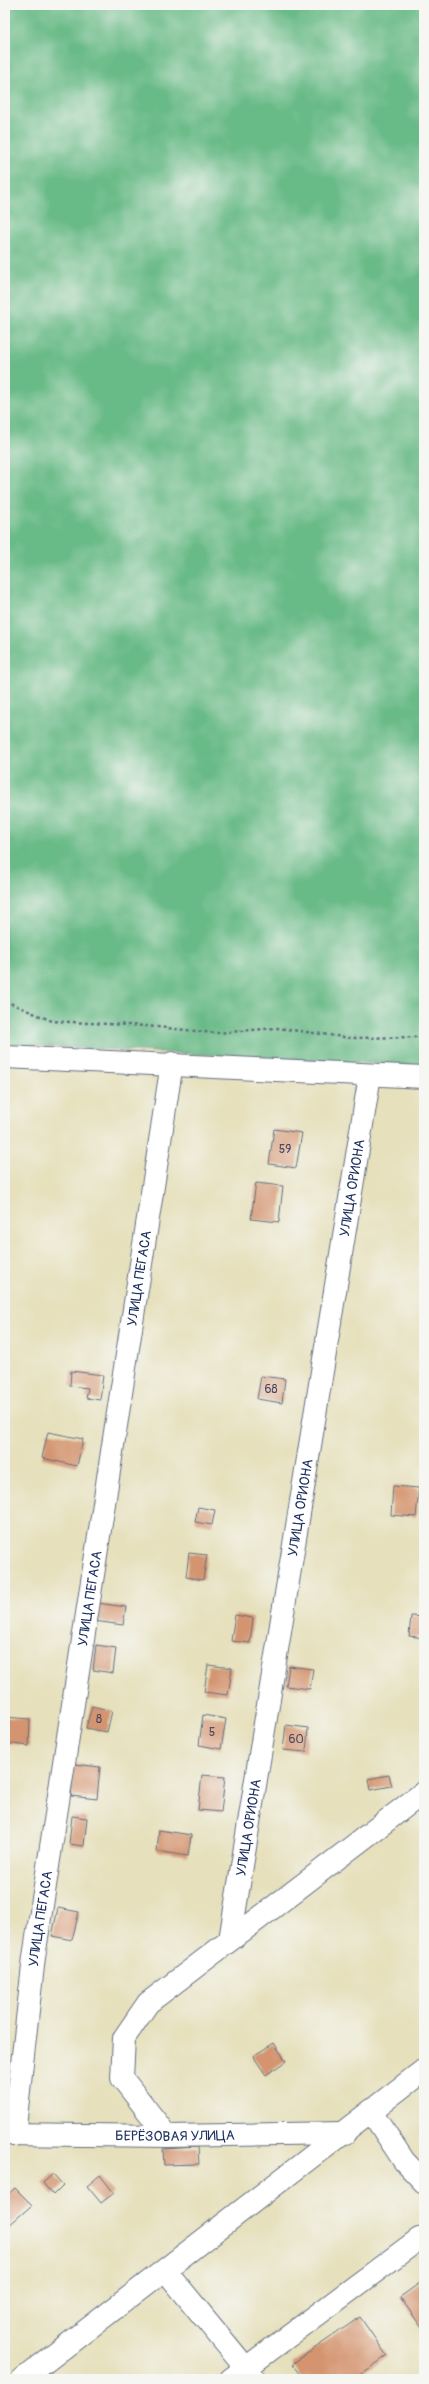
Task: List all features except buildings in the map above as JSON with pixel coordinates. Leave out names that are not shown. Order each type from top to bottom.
[{"type":"street","points":[[5,1057],[172,1063],[424,1077]]},
{"type":"street","name":"УЛИЦА ПЕГАСА","points":[[9,2135],[34,1957],[172,1063]]},
{"type":"street","name":"УЛИЦА ОРИОНА","points":[[230,1940],[370,1075]]},
{"type":"street","points":[[167,2136],[122,2078],[124,2038],[148,2003],[424,1792]]},
{"type":"street","points":[[23,2379],[166,2271],[424,2070]]},
{"type":"street","points":[[372,2111],[404,2161],[424,2182]]},
{"type":"street","name":"БЕРЁЗОВАЯ УЛИЦА","points":[[9,2135],[167,2136],[345,2133]]},
{"type":"street","points":[[166,2271],[243,2375],[419,2239],[424,2238]]},
{"type":"path","points":[[5,1001],[52,1022],[147,1026],[215,1033],[278,1028],[351,1038],[424,1037]]},
{"type":"green space","points":[[5,5],[424,5],[424,1066],[5,1044]]}]
